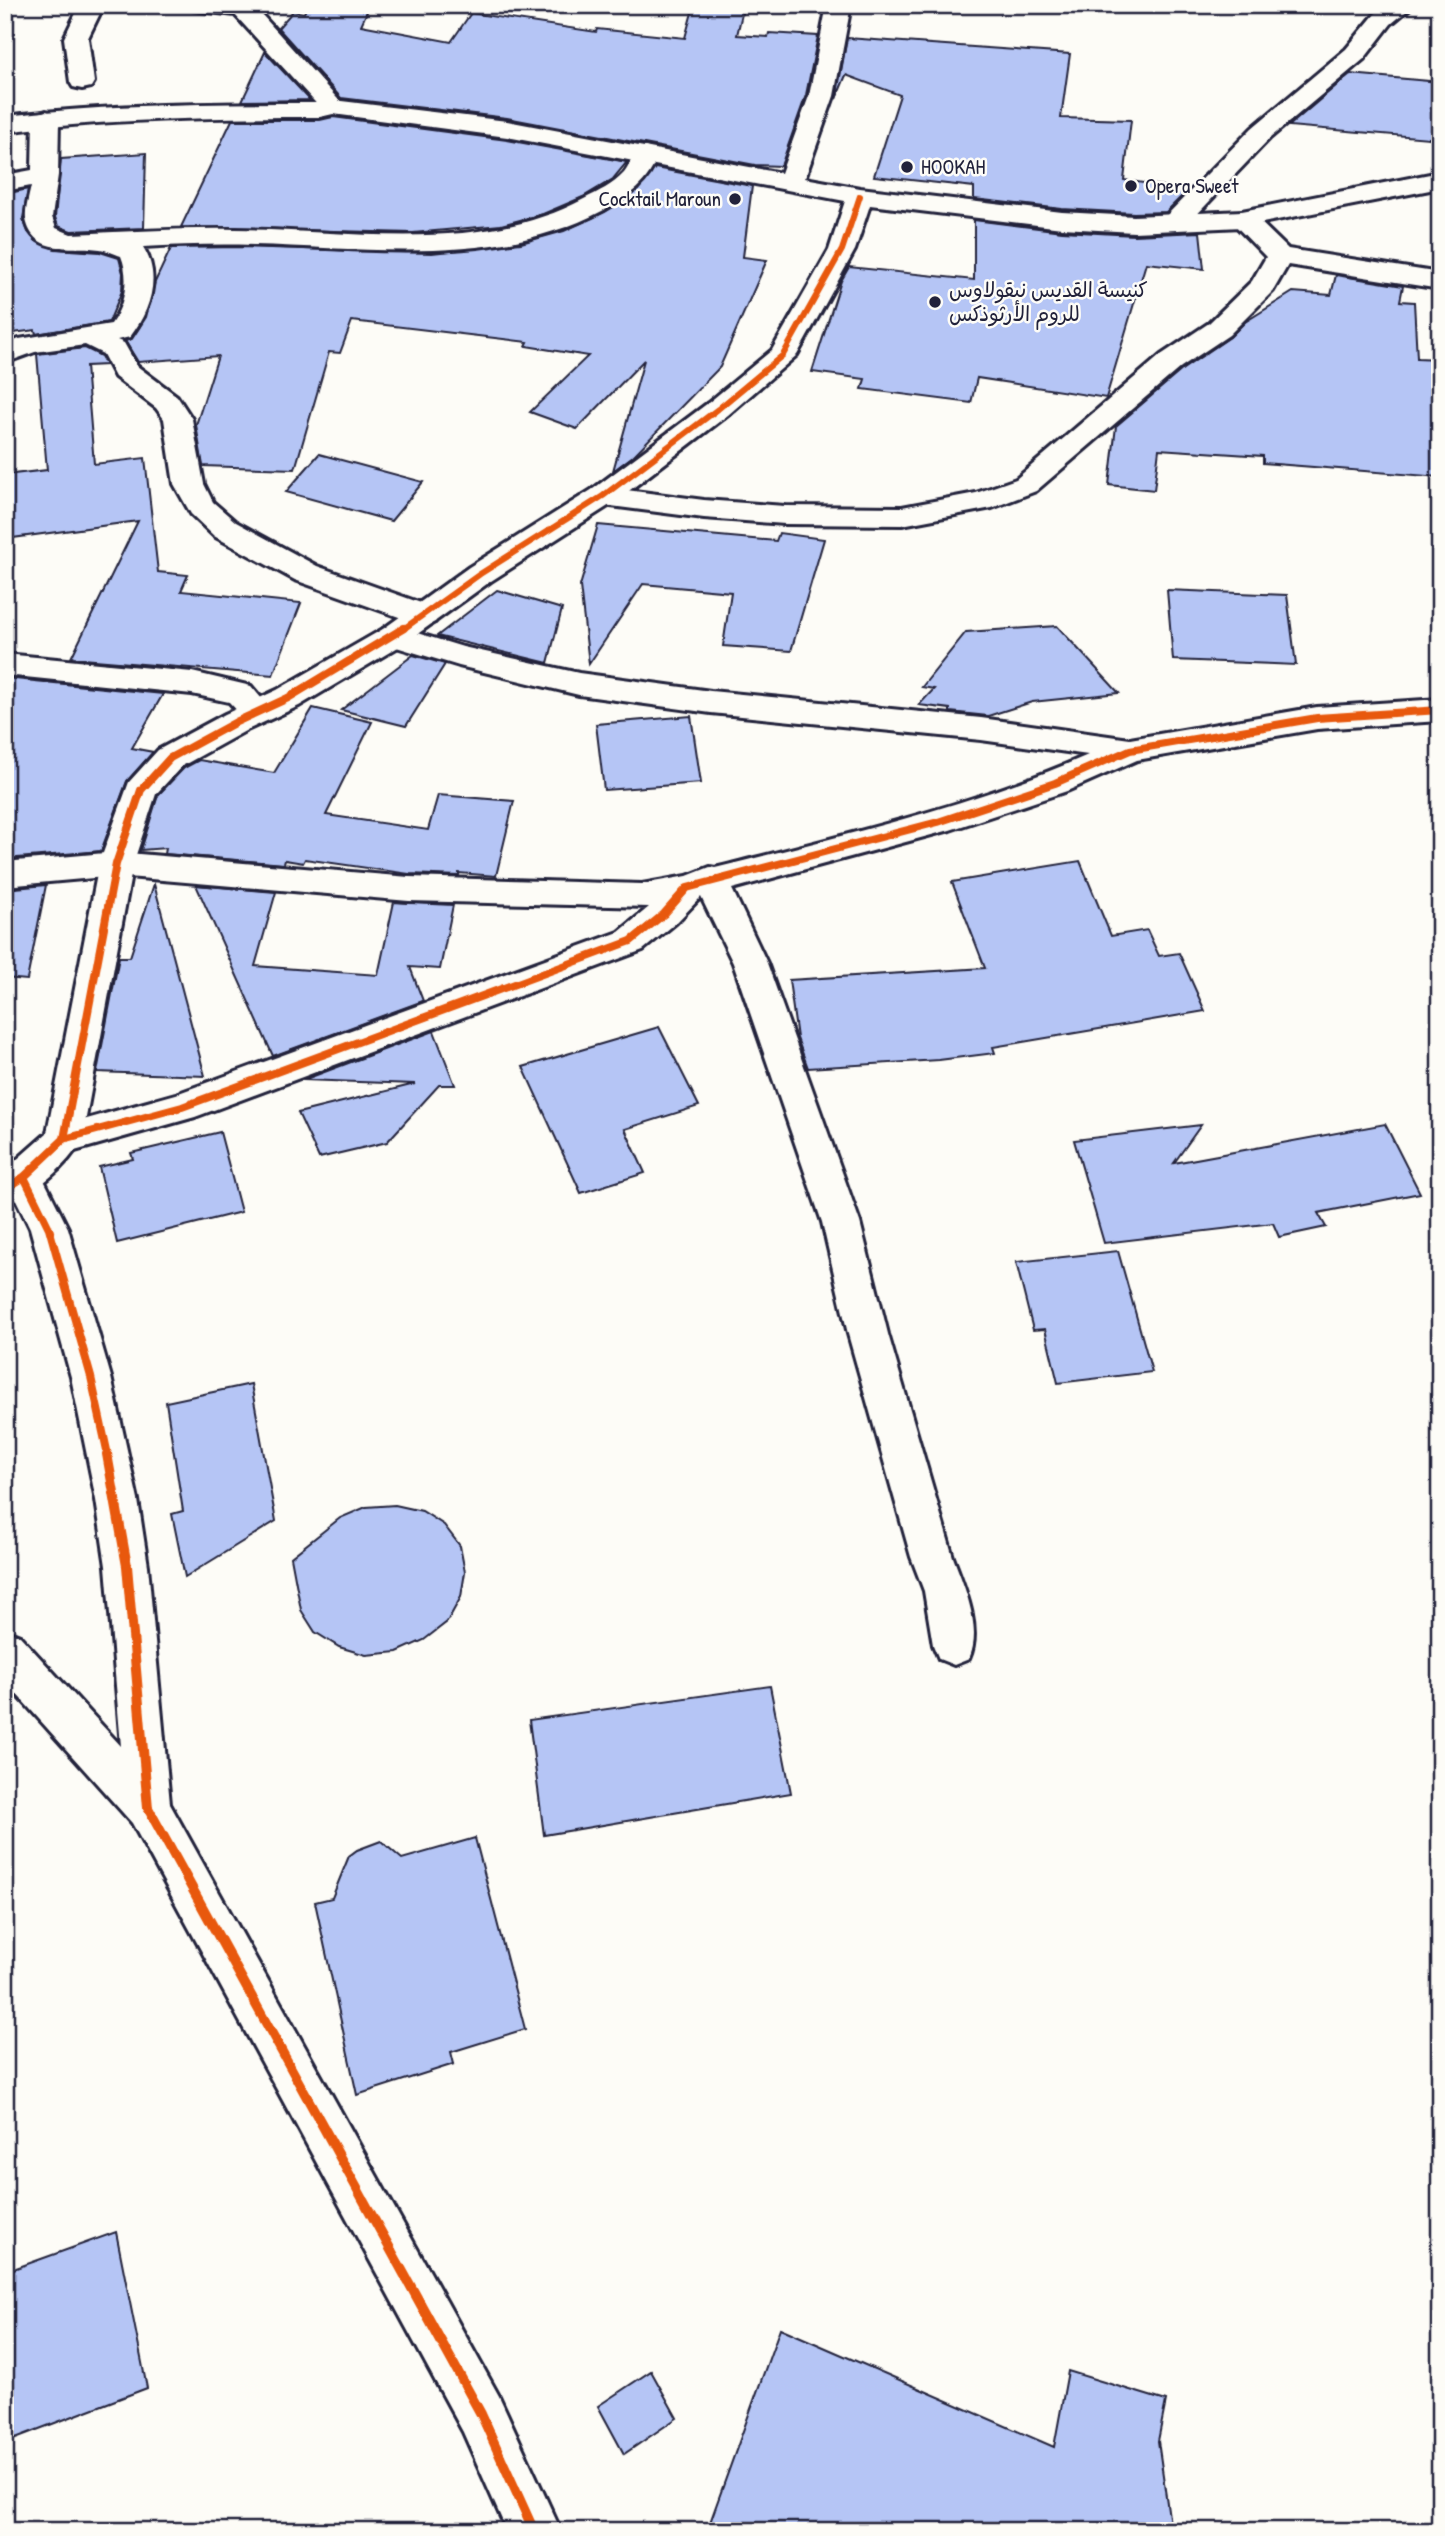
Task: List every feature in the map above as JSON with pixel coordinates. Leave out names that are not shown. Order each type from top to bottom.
[{"type":"street","points":[[82,82],[76,38],[92,5]]},
{"type":"street","points":[[201,5],[242,8],[333,107]]},
{"type":"street","points":[[790,183],[809,143],[821,100],[839,5]]},
{"type":"street","points":[[1176,221],[1261,133],[1355,54],[1383,19],[1402,5]]},
{"type":"street","points":[[5,124],[46,119],[230,110],[320,110],[333,107],[507,129],[860,196],[1062,219],[1134,224],[1242,219],[1440,180]]},
{"type":"street","points":[[46,119],[45,175],[39,217],[44,232],[59,241],[77,244],[215,236],[368,242],[441,241],[503,236],[569,220],[595,206],[640,172],[645,155]]},
{"type":"street","points":[[5,183],[45,175]]},
{"type":"street","points":[[64,1139],[116,864],[141,789],[170,758],[311,685],[394,636],[480,574],[603,496],[718,409],[783,355],[842,250],[860,196]]},
{"type":"street","points":[[1242,219],[1280,256],[1440,281]]},
{"type":"street","points":[[5,355],[29,345],[120,331],[127,325],[138,293],[139,265],[132,251],[99,241]]},
{"type":"street","points":[[603,496],[704,509],[785,515],[902,516],[982,501],[1026,485],[1171,361],[1219,329],[1263,285],[1280,256]]},
{"type":"street","points":[[89,336],[114,349],[125,371],[167,402],[178,419],[189,484],[201,506],[225,529],[306,573],[424,615]]},
{"type":"street","points":[[394,636],[459,656],[579,684],[711,702],[981,729],[1130,750]]},
{"type":"street","points":[[5,664],[192,683],[240,694],[257,712]]},
{"type":"street","points":[[5,874],[116,864],[409,890],[642,896],[840,849],[938,822],[1055,783],[1130,750],[1317,718],[1440,710]]},
{"type":"street","points":[[148,1808],[127,1566],[117,1500],[92,1377],[49,1228],[15,1183],[64,1139],[182,1107],[631,941],[699,883]]},
{"type":"street","points":[[699,883],[750,963],[841,1222],[868,1334],[932,1557],[945,1591],[954,1646]]},
{"type":"street","points":[[5,1650],[148,1808],[481,2414],[534,2531]]},
{"type":"building","points":[[308,5],[370,5],[361,25],[451,42],[471,13],[596,32],[597,29],[685,38],[694,5],[744,5],[737,35],[768,37],[769,33],[818,36],[806,95],[781,166],[755,165],[507,118],[341,98],[278,28],[293,11],[304,13]]},
{"type":"building","points":[[847,38],[1070,54],[1061,118],[1131,120],[1124,180],[1188,190],[1166,212],[1134,213],[1062,209],[974,199],[974,187],[874,176],[900,95],[846,75],[836,99]]},
{"type":"building","points":[[265,52],[310,100],[242,101]]},
{"type":"building","points":[[1350,74],[1440,82],[1440,139],[1289,126]]},
{"type":"building","points":[[333,117],[507,140],[627,162],[613,179],[583,197],[543,214],[501,225],[413,233],[181,227],[232,120],[320,120]]},
{"type":"building","points":[[146,153],[144,228],[71,231],[58,226],[55,217],[61,159]]},
{"type":"building","points":[[655,168],[752,186],[743,257],[767,260],[720,367],[633,456],[613,471],[644,360],[577,429],[530,412],[588,356],[526,346],[528,342],[352,321],[340,353],[329,352],[295,469],[203,466],[196,425],[218,356],[138,362],[125,341],[132,339],[146,317],[155,282],[171,248],[240,247],[432,253],[521,243],[564,231],[605,212],[638,190]]},
{"type":"building","points":[[28,189],[23,219],[28,232],[36,241],[55,249],[100,252],[119,258],[123,273],[122,291],[109,322],[36,334],[35,330],[5,334],[5,194]]},
{"type":"building","points":[[974,220],[1062,231],[1134,235],[1200,232],[1204,269],[1146,263],[1106,398],[977,378],[971,403],[862,389],[865,379],[812,372],[841,281],[849,267],[974,280]]},
{"type":"building","points":[[1336,275],[1403,286],[1400,301],[1414,302],[1417,358],[1440,359],[1440,477],[1263,463],[1263,456],[1159,449],[1154,490],[1109,485],[1116,426],[1183,369],[1230,337],[1245,322],[1293,292],[1331,295]]},
{"type":"building","points":[[85,348],[101,356],[106,365],[86,366],[94,464],[145,458],[158,572],[188,575],[181,591],[301,603],[273,675],[71,658],[138,521],[5,539],[5,475],[47,470],[37,354]]},
{"type":"building","points":[[319,454],[423,482],[391,521],[286,492]]},
{"type":"building","points":[[598,525],[776,541],[779,533],[824,539],[791,651],[723,646],[731,592],[643,584],[589,664],[580,586]]},
{"type":"building","points":[[497,590],[562,609],[548,663],[437,636]]},
{"type":"building","points":[[1167,590],[1287,595],[1296,665],[1173,660]]},
{"type":"building","points":[[1057,626],[1119,693],[1032,702],[988,716],[919,705],[934,689],[922,687],[966,632]]},
{"type":"building","points":[[413,655],[445,664],[406,726],[341,710]]},
{"type":"building","points":[[5,678],[163,694],[132,748],[153,752],[127,781],[101,851],[5,859]]},
{"type":"building","points":[[313,708],[372,722],[326,815],[428,830],[438,795],[514,801],[496,876],[459,873],[459,876],[409,874],[305,859],[303,863],[285,860],[284,864],[165,854],[166,848],[141,850],[158,795],[184,768],[199,760],[274,773]]},
{"type":"building","points":[[691,716],[701,783],[604,790],[596,724]]},
{"type":"building","points":[[1080,861],[1111,936],[1147,930],[1159,956],[1179,953],[1205,1011],[993,1047],[995,1053],[939,1060],[808,1068],[797,1038],[789,980],[985,968],[952,882]]},
{"type":"building","points":[[154,884],[205,1076],[97,1072],[119,957],[130,957]]},
{"type":"building","points":[[46,885],[27,980],[5,978],[5,889]]},
{"type":"building","points":[[196,885],[276,892],[255,966],[378,975],[394,902],[453,905],[440,969],[410,967],[423,1001],[273,1056]]},
{"type":"building","points":[[659,1027],[699,1106],[625,1129],[645,1173],[581,1193],[523,1067]]},
{"type":"building","points":[[434,1031],[455,1085],[439,1085],[387,1142],[319,1158],[298,1113],[415,1084],[303,1080]]},
{"type":"building","points":[[1385,1124],[1420,1193],[1318,1213],[1326,1227],[1279,1237],[1273,1223],[1104,1243],[1074,1140],[1201,1125],[1174,1163]]},
{"type":"building","points":[[220,1132],[241,1212],[117,1243],[99,1167],[133,1159],[131,1153]]},
{"type":"building","points":[[1118,1251],[1152,1372],[1058,1383],[1045,1329],[1033,1330],[1016,1262]]},
{"type":"building","points":[[251,1384],[276,1521],[185,1577],[172,1514],[183,1511],[166,1402]]},
{"type":"building","points":[[395,1505],[422,1511],[444,1525],[460,1546],[465,1572],[461,1597],[447,1622],[424,1640],[397,1652],[366,1655],[339,1647],[315,1632],[301,1610],[291,1557],[340,1518],[366,1507]]},
{"type":"building","points":[[770,1686],[791,1793],[544,1835],[529,1720]]},
{"type":"building","points":[[475,1838],[525,2029],[451,2052],[454,2064],[357,2095],[315,1902],[332,1898],[349,1856],[357,1850],[381,1841],[402,1859]]},
{"type":"building","points":[[116,2232],[147,2388],[5,2442],[5,2272]]},
{"type":"building","points":[[780,2328],[1054,2447],[1068,2371],[1166,2401],[1158,2441],[1171,2531],[707,2531]]},
{"type":"building","points":[[651,2371],[677,2418],[624,2454],[598,2406]]},
{"type":"cycle path","points":[[5,1189],[24,1177],[64,1139],[116,864],[141,790],[170,758],[236,722],[288,698],[394,636],[480,574],[603,496],[718,409],[783,355],[842,250],[860,196]]},
{"type":"cycle path","points":[[64,1139],[182,1107],[631,941],[664,914],[687,888],[938,822],[1055,783],[1130,750],[1317,718],[1440,710]]},
{"type":"cycle path","points":[[24,1177],[49,1228],[91,1377],[117,1500],[127,1566],[148,1808],[481,2414],[534,2531]]},
{"type":"place","name":"HOOKAH","points":[[907,167]]},
{"type":"place","name":"Opera Sweet","points":[[1131,186]]},
{"type":"place","name":"Cocktail Maroun","points":[[735,199]]},
{"type":"place","name":"كنيسة القديس نيقولاوس للروم الأرثوذكس","points":[[935,302]]}]
